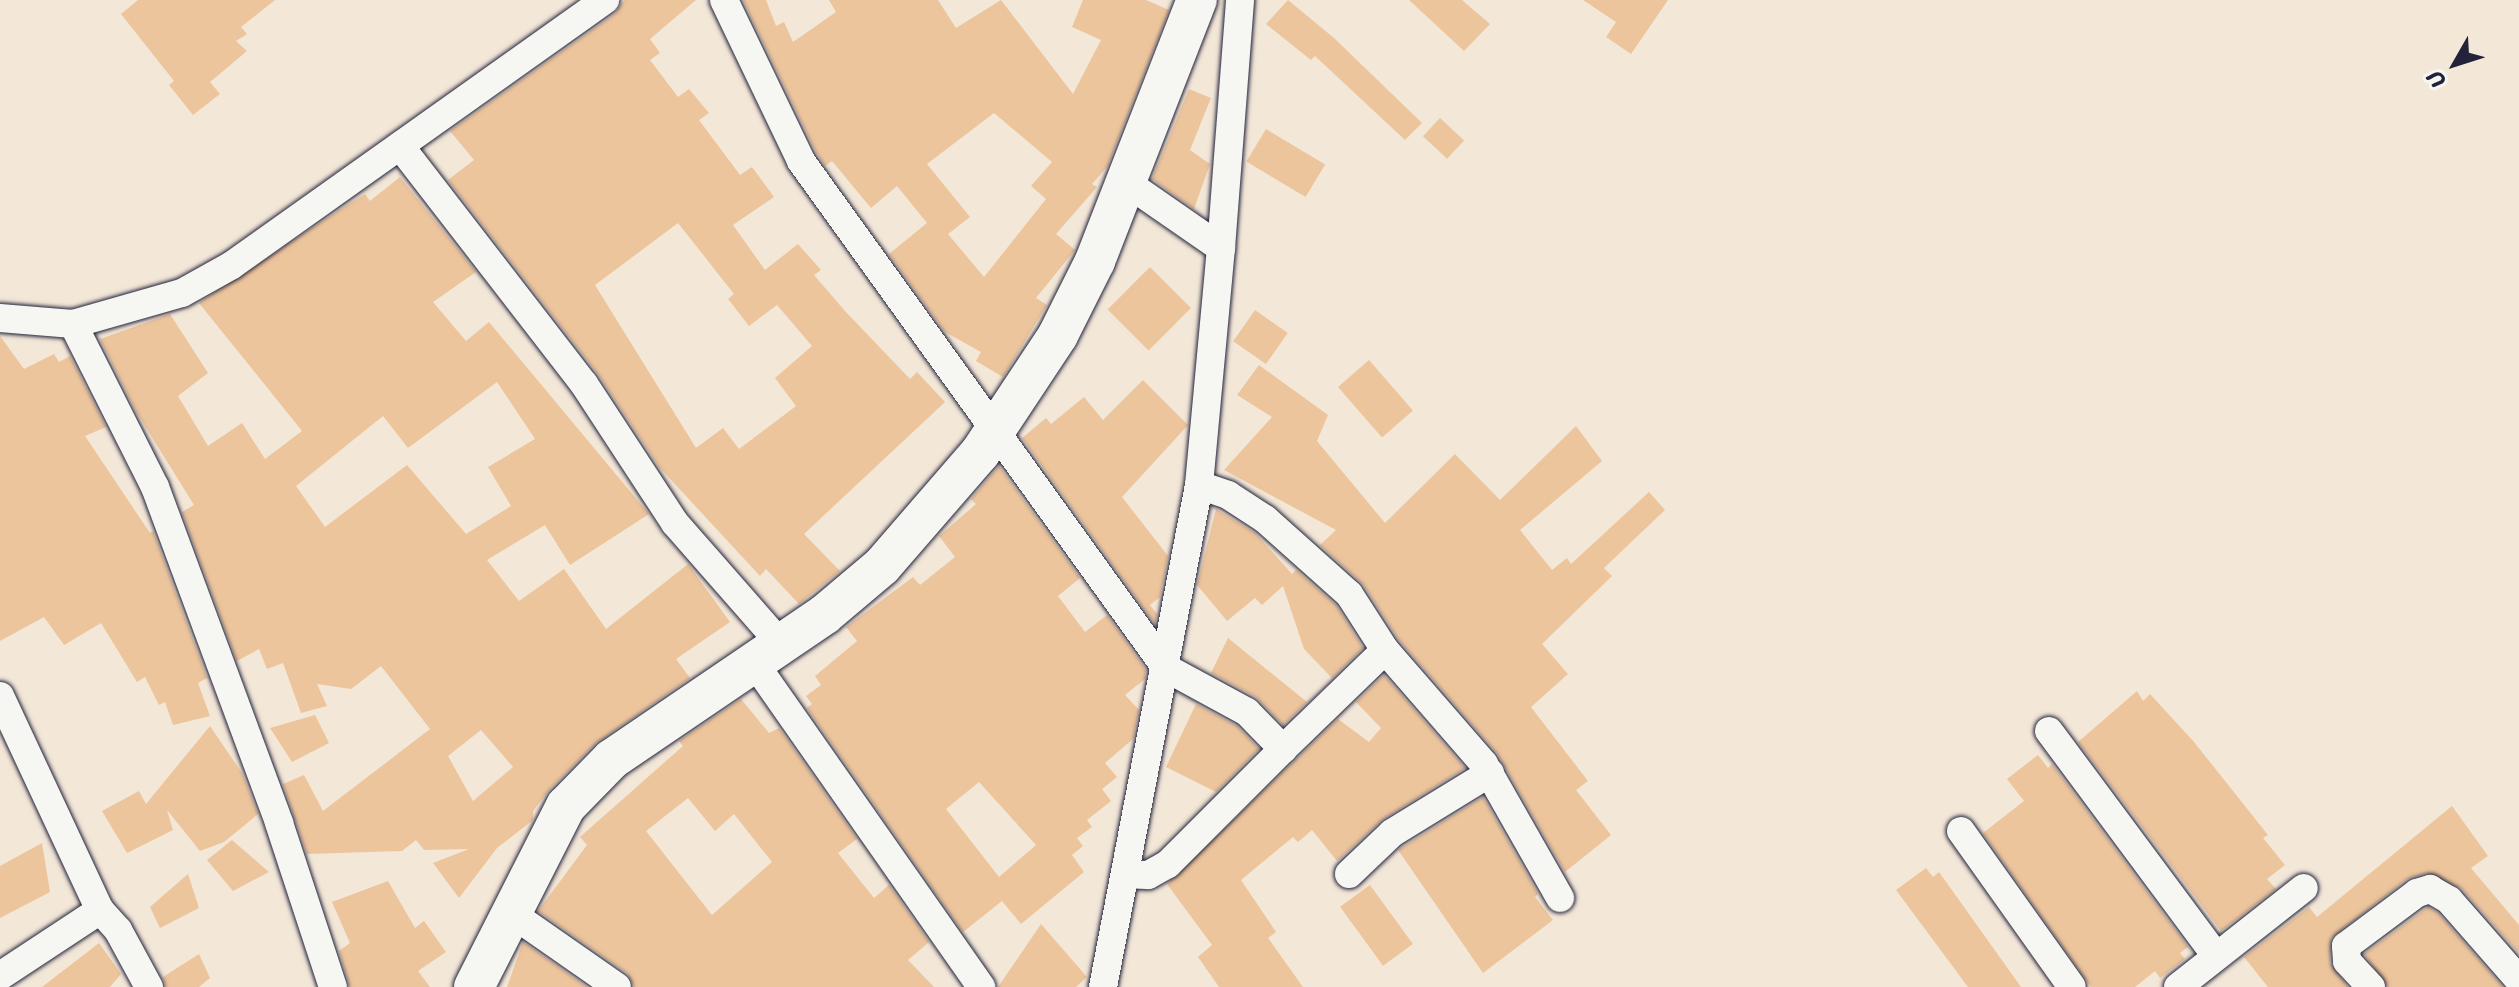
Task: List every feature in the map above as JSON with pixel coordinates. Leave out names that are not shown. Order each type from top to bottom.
[{"type":"street","points":[[0,318],[73,324],[182,293],[232,265],[605,0]]},
{"type":"street","points":[[724,0],[801,161],[1180,674],[1247,712],[1283,749]]},
{"type":"street","points":[[474,987],[566,806],[612,759],[767,652],[882,566],[997,428],[1058,335],[1127,183],[1197,0]]},
{"type":"street","points":[[1103,987],[1135,875],[1180,674],[1213,490],[1221,248],[1240,0]]},
{"type":"street","points":[[400,146],[584,384],[675,523],[767,652],[981,987]]},
{"type":"street","points":[[1127,183],[1221,248]]},
{"type":"street","points":[[73,324],[155,487],[279,823],[333,987]]},
{"type":"street","points":[[1213,490],[1265,519],[1343,587],[1385,650],[1490,773],[1560,898]]},
{"type":"street","points":[[1135,875],[1168,864],[1385,650]]},
{"type":"street","points":[[0,696],[100,910],[118,930],[149,987]]},
{"type":"street","points":[[2049,731],[2216,956]]},
{"type":"street","points":[[1349,874],[1392,833],[1490,773]]},
{"type":"street","points":[[1961,831],[2072,987]]},
{"type":"street","points":[[2183,985],[2304,888]]},
{"type":"street","points":[[2371,987],[2347,961],[2346,946],[2417,893],[2430,889],[2449,900],[2518,983]]},
{"type":"street","points":[[0,976],[100,910]]},
{"type":"street","points":[[511,913],[617,987]]},
{"type":"building","points":[[138,0],[275,0],[241,27],[247,34],[236,41],[247,51],[210,82],[220,94],[193,115],[169,85],[174,81],[121,14]]},
{"type":"building","points":[[624,0],[696,0],[650,39],[660,53],[650,60],[678,97],[689,89],[709,113],[699,120],[740,175],[752,167],[774,197],[733,225],[765,270],[798,244],[821,270],[814,275],[845,311],[910,379],[917,372],[945,402],[804,534],[840,571],[799,604],[766,569],[760,576],[660,468],[598,374],[448,180],[474,160],[450,131],[615,14]],"holes":[[[678,223],[734,294],[728,299],[749,326],[777,305],[812,346],[775,378],[796,406],[739,449],[723,428],[696,448],[595,285]]]},
{"type":"building","points":[[743,0],[766,0],[776,26],[784,22],[793,42],[836,12],[829,0],[938,0],[956,28],[1001,0],[1073,94],[1101,40],[1072,27],[1083,0],[1146,0],[1169,10],[1107,167],[1092,184],[1097,187],[1056,234],[1075,250],[1036,298],[1047,305],[1003,377],[976,361],[981,352],[945,332],[889,254],[927,223],[897,186],[871,208],[832,161],[825,166]],"holes":[[[994,113],[1052,162],[1031,186],[1046,199],[984,277],[948,234],[970,217],[927,164]]]},
{"type":"building","points":[[1288,0],[1334,38],[1422,123],[1405,140],[1315,56],[1311,60],[1266,24]]},
{"type":"building","points":[[1409,0],[1462,0],[1490,24],[1464,51]]},
{"type":"building","points":[[1583,0],[1668,0],[1631,54],[1606,37],[1616,22]]},
{"type":"building","points":[[1189,89],[1211,98],[1190,150],[1210,164],[1194,209],[1152,179]]},
{"type":"building","points":[[1440,118],[1464,141],[1447,159],[1423,136]]},
{"type":"building","points":[[1266,129],[1325,165],[1306,197],[1246,162]]},
{"type":"building","points":[[400,177],[476,272],[433,302],[466,341],[489,322],[649,514],[570,565],[545,525],[487,560],[519,601],[564,569],[606,629],[688,564],[730,622],[676,659],[690,678],[596,743],[549,790],[533,811],[533,820],[497,848],[459,898],[433,863],[469,849],[424,850],[416,840],[402,851],[307,854],[283,784],[304,775],[323,811],[430,729],[381,666],[351,689],[317,684],[327,706],[301,713],[283,663],[267,669],[259,649],[237,661],[182,512],[194,505],[137,413],[100,339],[170,314],[208,373],[178,396],[208,446],[242,423],[265,459],[302,431],[199,303],[365,194],[370,201]],"holes":[[[497,382],[535,439],[488,467],[511,506],[466,534],[407,465],[325,527],[296,486],[383,416],[408,448]],[[481,730],[513,767],[473,801],[448,756]]]},
{"type":"building","points":[[1150,267],[1191,308],[1149,350],[1108,309]]},
{"type":"building","points":[[1255,310],[1288,333],[1266,364],[1233,341]]},
{"type":"building","points":[[0,336],[24,369],[54,354],[59,362],[70,356],[106,427],[85,436],[150,533],[153,531],[207,678],[198,683],[210,716],[173,725],[165,702],[159,705],[145,677],[137,682],[101,623],[64,645],[44,617],[0,641]]},
{"type":"building","points":[[1369,360],[1413,411],[1382,437],[1338,387]]},
{"type":"building","points":[[1259,365],[1328,415],[1317,441],[1385,523],[1455,454],[1500,500],[1576,426],[1602,461],[1520,530],[1552,570],[1567,558],[1571,564],[1649,492],[1665,510],[1604,568],[1612,576],[1542,644],[1568,674],[1531,707],[1588,781],[1576,790],[1611,835],[1565,872],[1497,753],[1399,640],[1363,584],[1320,545],[1336,530],[1224,470],[1272,417],[1237,395]]},
{"type":"building","points":[[1143,380],[1188,425],[1122,497],[1168,556],[1160,597],[1150,605],[1157,614],[1155,624],[1022,438],[1046,418],[1051,424],[1084,397],[1103,420]]},
{"type":"building","points":[[999,466],[1080,578],[1058,596],[1085,632],[1107,615],[1146,670],[1145,679],[1125,695],[1139,710],[1133,739],[1105,763],[1117,777],[1102,789],[1111,801],[1087,820],[1092,827],[1077,838],[1083,846],[1072,855],[1084,872],[1021,924],[1002,901],[963,932],[807,708],[812,704],[806,696],[821,685],[815,676],[857,641],[846,627],[913,577],[920,585],[955,557],[939,536],[976,504],[971,499]],"holes":[[[979,782],[1036,845],[999,877],[946,809]]]},
{"type":"building","points":[[1216,509],[1255,533],[1292,574],[1296,570],[1336,605],[1363,648],[1332,678],[1304,649],[1283,586],[1262,605],[1255,598],[1227,621],[1197,585]]},
{"type":"building","points":[[1228,638],[1307,702],[1283,725],[1256,697],[1211,673]]},
{"type":"building","points":[[1384,675],[1465,768],[1383,819],[1337,861],[1312,830],[1298,842],[1293,837],[1241,880],[1276,932],[1268,938],[1303,987],[1219,987],[1198,957],[1212,945],[1167,884],[1338,719],[1369,742],[1381,728],[1356,702]]},
{"type":"building","points":[[2137,691],[2143,701],[2150,694],[2194,742],[2268,835],[2263,838],[2285,865],[2267,879],[2276,889],[2221,931],[2078,742]]},
{"type":"building","points":[[741,699],[769,733],[779,728],[857,839],[838,853],[874,898],[889,885],[929,942],[908,960],[934,987],[634,987],[627,973],[538,911],[587,845],[580,837],[683,746],[679,741]],"holes":[[[688,798],[715,831],[734,814],[772,862],[712,915],[646,831]]]},
{"type":"building","points":[[1196,704],[1237,726],[1259,749],[1216,792],[1166,767]]},
{"type":"building","points":[[315,715],[329,743],[292,762],[270,728]]},
{"type":"building","points":[[210,726],[242,773],[258,814],[224,842],[200,851],[167,810],[173,830],[127,853],[102,811],[139,791],[146,804]]},
{"type":"building","points":[[2038,755],[2048,768],[2052,764],[2188,947],[2180,953],[2185,959],[2160,978],[2155,971],[2135,987],[2091,987],[1983,833],[2024,801],[2007,779]]},
{"type":"building","points":[[1483,797],[1538,894],[1535,897],[1553,920],[1483,973],[1398,850]]},
{"type":"building","points":[[2452,806],[2488,856],[2471,868],[2519,925],[2519,953],[2461,888],[2426,873],[2407,879],[2331,938],[2330,963],[2348,987],[2268,987],[2244,957],[2309,907],[2317,917]]},
{"type":"building","points":[[232,840],[269,872],[233,891],[207,860]]},
{"type":"building","points":[[42,843],[50,892],[0,918],[0,866]]},
{"type":"building","points":[[1926,868],[1933,877],[1939,872],[2021,987],[1968,987],[1896,890]]},
{"type":"building","points":[[188,874],[199,908],[160,928],[150,907]]},
{"type":"building","points":[[388,881],[415,928],[424,921],[446,952],[418,971],[430,987],[350,987],[339,951],[350,943],[332,902]]},
{"type":"building","points":[[1370,885],[1413,944],[1383,966],[1340,907]]},
{"type":"building","points":[[2428,907],[2438,913],[2503,987],[2388,987],[2364,954]]},
{"type":"building","points":[[1041,924],[1087,977],[1076,987],[998,987]]},
{"type":"building","points":[[523,942],[587,987],[507,987]]},
{"type":"building","points":[[99,943],[121,974],[110,987],[42,987]]},
{"type":"building","points":[[199,954],[210,978],[199,987],[166,987],[163,977]]}]
